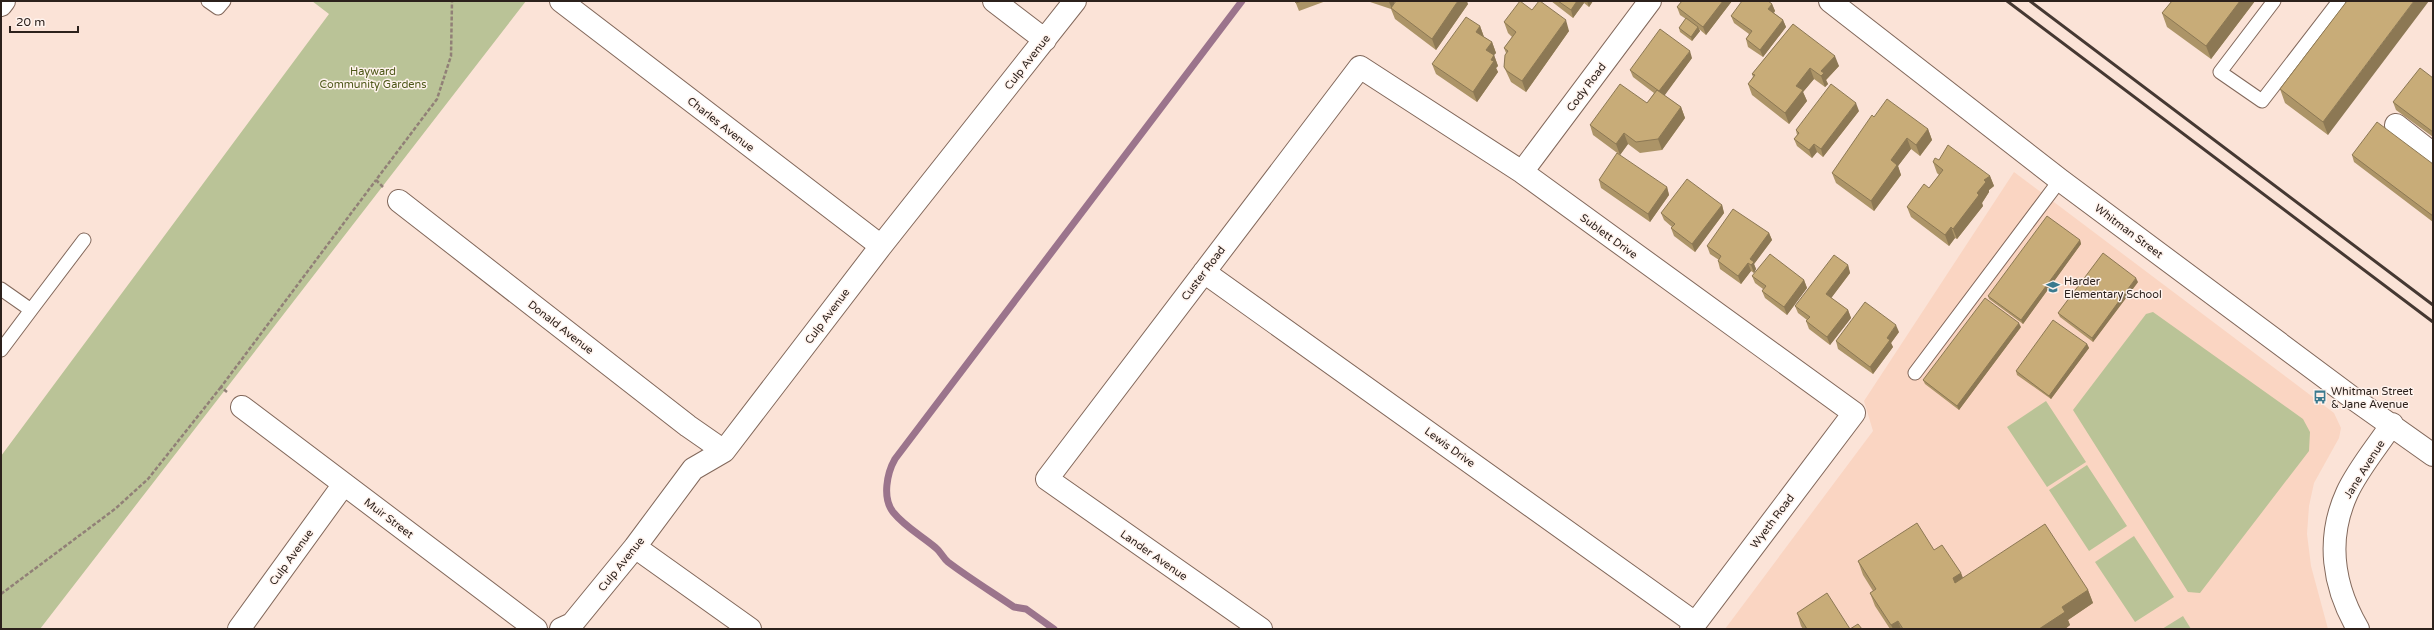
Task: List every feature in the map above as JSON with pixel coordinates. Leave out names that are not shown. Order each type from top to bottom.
[{"type":"street","points":[[1,5],[4,1]]},
{"type":"street","name":"Charles Avenue","points":[[561,1],[880,246]]},
{"type":"street","points":[[994,1],[1045,40]]},
{"type":"street","name":"Culp Avenue","points":[[567,626],[635,547],[693,469],[724,451],[880,246],[1075,1]]},
{"type":"street","name":"Cody Road","points":[[1522,172],[1650,1]]},
{"type":"street","name":"Whitman Street","points":[[1830,1],[2060,180],[2354,399],[2392,424],[2433,455]]},
{"type":"street","name":"Sublett Drive","points":[[1360,67],[1522,172],[1854,413]]},
{"type":"street","name":"Custer Road","points":[[1047,479],[1360,67]]},
{"type":"street","points":[[2396,125],[2433,154]]},
{"type":"street","name":"Donald Avenue","points":[[399,201],[688,426],[724,451]]},
{"type":"street","name":"Lewis Drive","points":[[1204,272],[1693,626]]},
{"type":"street","name":"Muir Street","points":[[242,407],[536,629]]},
{"type":"street","name":"Wyeth Road","points":[[1693,626],[1854,413]]},
{"type":"street","name":"Jane Avenue","points":[[2358,629],[2336,578],[2333,550],[2335,528],[2347,492],[2392,424]]},
{"type":"street","name":"Lander Avenue","points":[[1047,479],[1261,629]]},
{"type":"street","name":"Culp Avenue","points":[[238,629],[344,484]]},
{"type":"street","points":[[635,547],[750,629]]},
{"type":"lane","points":[[208,1],[218,8],[224,1]]},
{"type":"lane","points":[[2274,1],[2220,72],[2262,101],[2339,1]]},
{"type":"lane","points":[[1915,373],[2060,180]]},
{"type":"lane","points":[[1,350],[84,240]]},
{"type":"lane","points":[[1,289],[31,310]]},
{"type":"path","points":[[1,594],[115,509],[148,479],[221,387],[437,99],[451,56],[452,1]]},
{"type":"path","points":[[376,180],[399,201]]},
{"type":"path","points":[[221,387],[242,407]]},
{"type":"shaded area","name":"Harder Elementary School","points":[[2014,172],[2334,413],[2341,428],[2339,438],[2314,483],[2309,506],[2307,534],[2311,566],[2328,629],[1725,629],[1873,431],[1864,401]]},
{"type":"green space","name":"Hayward Community Gardens","points":[[312,1],[526,1],[40,629],[1,629],[1,456],[329,14]]},
{"type":"green space","points":[[2153,312],[2303,419],[2310,432],[2309,451],[2200,593],[2188,592],[2073,410],[2146,314]]},
{"type":"green space","points":[[2046,401],[2086,462],[2047,487],[2007,427]]},
{"type":"green space","points":[[2087,465],[2127,526],[2089,551],[2049,490]]},
{"type":"green space","points":[[2134,536],[2174,597],[2135,622],[2095,562]]},
{"type":"green space","points":[[2183,616],[2191,629],[2162,629]]},
{"type":"building","points":[[1396,1],[1458,1],[1432,39],[1391,8]]},
{"type":"building","points":[[1520,1],[1532,10],[1540,1],[1566,20],[1522,81],[1507,71],[1504,67],[1505,55],[1508,51],[1504,48],[1516,32],[1504,22]]},
{"type":"building","points":[[1558,1],[1577,1],[1571,10]]},
{"type":"building","points":[[1682,1],[1723,1],[1703,27],[1677,7]]},
{"type":"building","points":[[1742,1],[1768,1],[1772,4],[1768,9],[1783,20],[1760,50],[1746,39],[1752,31],[1731,16]]},
{"type":"building","points":[[2172,1],[2240,1],[2206,46],[2162,13]]},
{"type":"building","points":[[2347,1],[2414,1],[2323,122],[2280,89]]},
{"type":"building","points":[[1466,17],[1480,26],[1476,32],[1492,42],[1486,50],[1494,55],[1491,60],[1494,61],[1473,92],[1432,64]]},
{"type":"building","points":[[1686,18],[1698,27],[1691,37],[1679,28]]},
{"type":"building","points":[[1793,24],[1835,56],[1821,71],[1824,73],[1821,76],[1810,68],[1796,86],[1803,90],[1785,113],[1748,84],[1755,75],[1752,74]]},
{"type":"building","points":[[1660,29],[1690,51],[1659,91],[1630,70]]},
{"type":"building","points":[[2420,68],[2433,78],[2433,132],[2393,102]]},
{"type":"building","points":[[1620,84],[1647,103],[1657,90],[1681,107],[1658,139],[1636,142],[1624,133],[1616,144],[1590,125]]},
{"type":"building","points":[[1831,84],[1856,103],[1821,149],[1814,144],[1809,150],[1794,139],[1799,133],[1796,130]]},
{"type":"building","points":[[1887,99],[1928,129],[1916,145],[1907,138],[1891,160],[1897,165],[1871,201],[1832,173],[1872,115],[1874,117]]},
{"type":"building","points":[[2377,122],[2433,164],[2433,216],[2352,155]]},
{"type":"building","points":[[1948,145],[1990,176],[1984,180],[1986,182],[1977,193],[1979,195],[1953,229],[1951,227],[1945,235],[1907,207],[1924,184],[1929,188],[1943,170],[1933,162],[1935,158],[1939,160]]},
{"type":"building","points":[[1617,153],[1667,187],[1648,214],[1599,180]]},
{"type":"building","points":[[1687,179],[1722,205],[1692,244],[1671,228],[1675,224],[1661,213]]},
{"type":"building","points":[[1733,209],[1769,233],[1750,259],[1754,262],[1751,265],[1748,263],[1738,276],[1718,261],[1721,256],[1707,246]]},
{"type":"building","points":[[2047,216],[2080,240],[2021,320],[1988,296]]},
{"type":"building","points":[[2103,253],[2136,278],[2092,338],[2058,313]]},
{"type":"building","points":[[1770,254],[1804,280],[1784,307],[1762,291],[1766,286],[1752,276]]},
{"type":"building","points":[[1834,255],[1848,265],[1826,294],[1848,310],[1827,337],[1806,321],[1810,317],[1795,306]]},
{"type":"building","points":[[1985,298],[2019,323],[1957,406],[1923,380]]},
{"type":"building","points":[[1865,302],[1896,325],[1887,338],[1890,340],[1870,367],[1836,341]]},
{"type":"building","points":[[2053,320],[2087,344],[2049,396],[2016,371]]},
{"type":"building","points":[[1917,523],[1934,550],[1942,545],[1961,573],[1953,578],[1955,583],[2045,524],[2088,590],[2062,607],[2065,612],[2039,629],[1903,629],[1898,621],[1891,625],[1870,593],[1876,589],[1858,561]]},
{"type":"building","points":[[1827,593],[1850,629],[1807,629],[1797,613]]},
{"type":"building","points":[[1858,624],[1862,629],[1850,629]]},
{"type":"waterway","points":[[1054,629],[1026,609],[1014,607],[964,574],[946,560],[936,548],[908,527],[893,512],[888,500],[887,486],[890,471],[895,459],[1242,1]]},
{"type":"railway","points":[[2007,1],[2433,322]]},
{"type":"railway","points":[[2030,1],[2433,305]]},
{"type":"place","name":"Harder Elementary School","points":[[2053,287]]},
{"type":"place","name":"Whitman Street & Jane Avenue","points":[[2320,397]]}]
